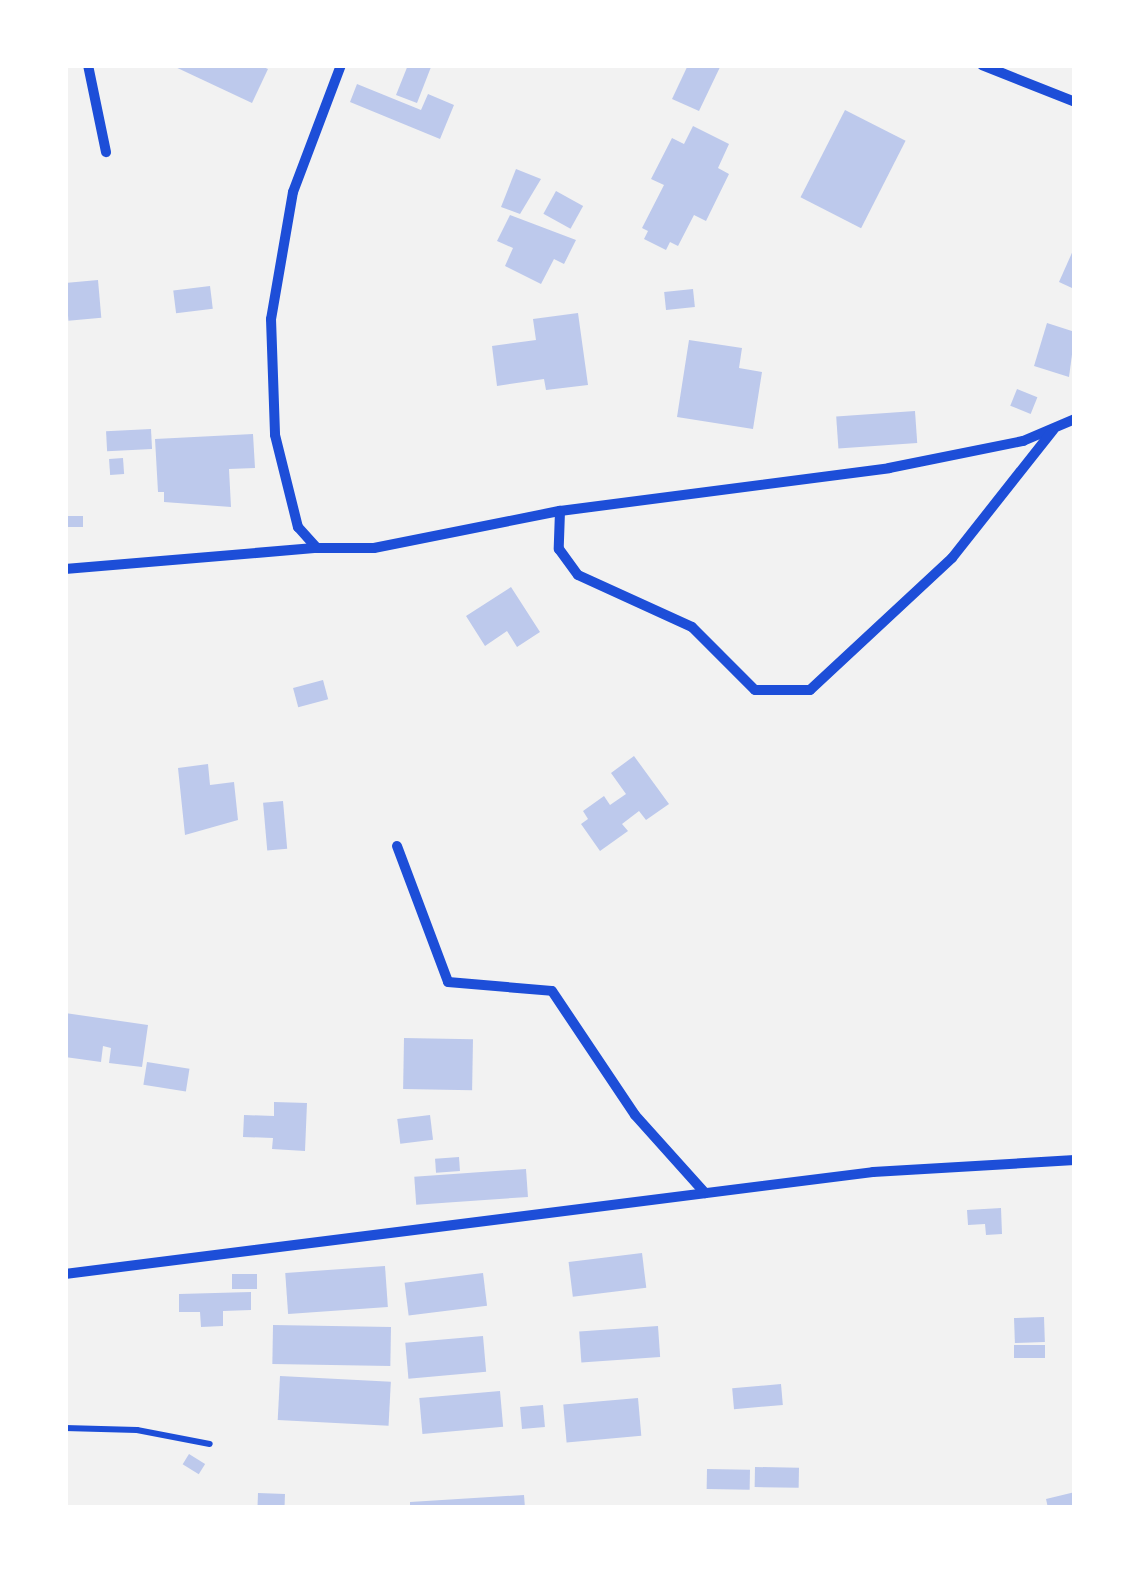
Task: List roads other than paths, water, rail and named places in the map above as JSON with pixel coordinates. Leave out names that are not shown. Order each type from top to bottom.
[{"type":"street","points":[[88,65],[106,152]]},
{"type":"street","points":[[317,548],[298,527],[275,435],[270,319],[293,192],[341,65]]},
{"type":"street","points":[[982,65],[1075,102]]},
{"type":"street","points":[[65,569],[317,548],[374,548],[560,510],[889,468],[1023,441],[1075,419]]},
{"type":"street","points":[[560,510],[559,549],[578,575],[692,628],[755,690],[810,690],[952,558],[1058,425]]},
{"type":"street","points":[[397,846],[448,982],[552,992],[636,1115],[705,1193]]},
{"type":"street","points":[[65,1274],[966,1162],[1075,1160]]},
{"type":"lane","points":[[65,1428],[137,1430],[210,1444]]}]
